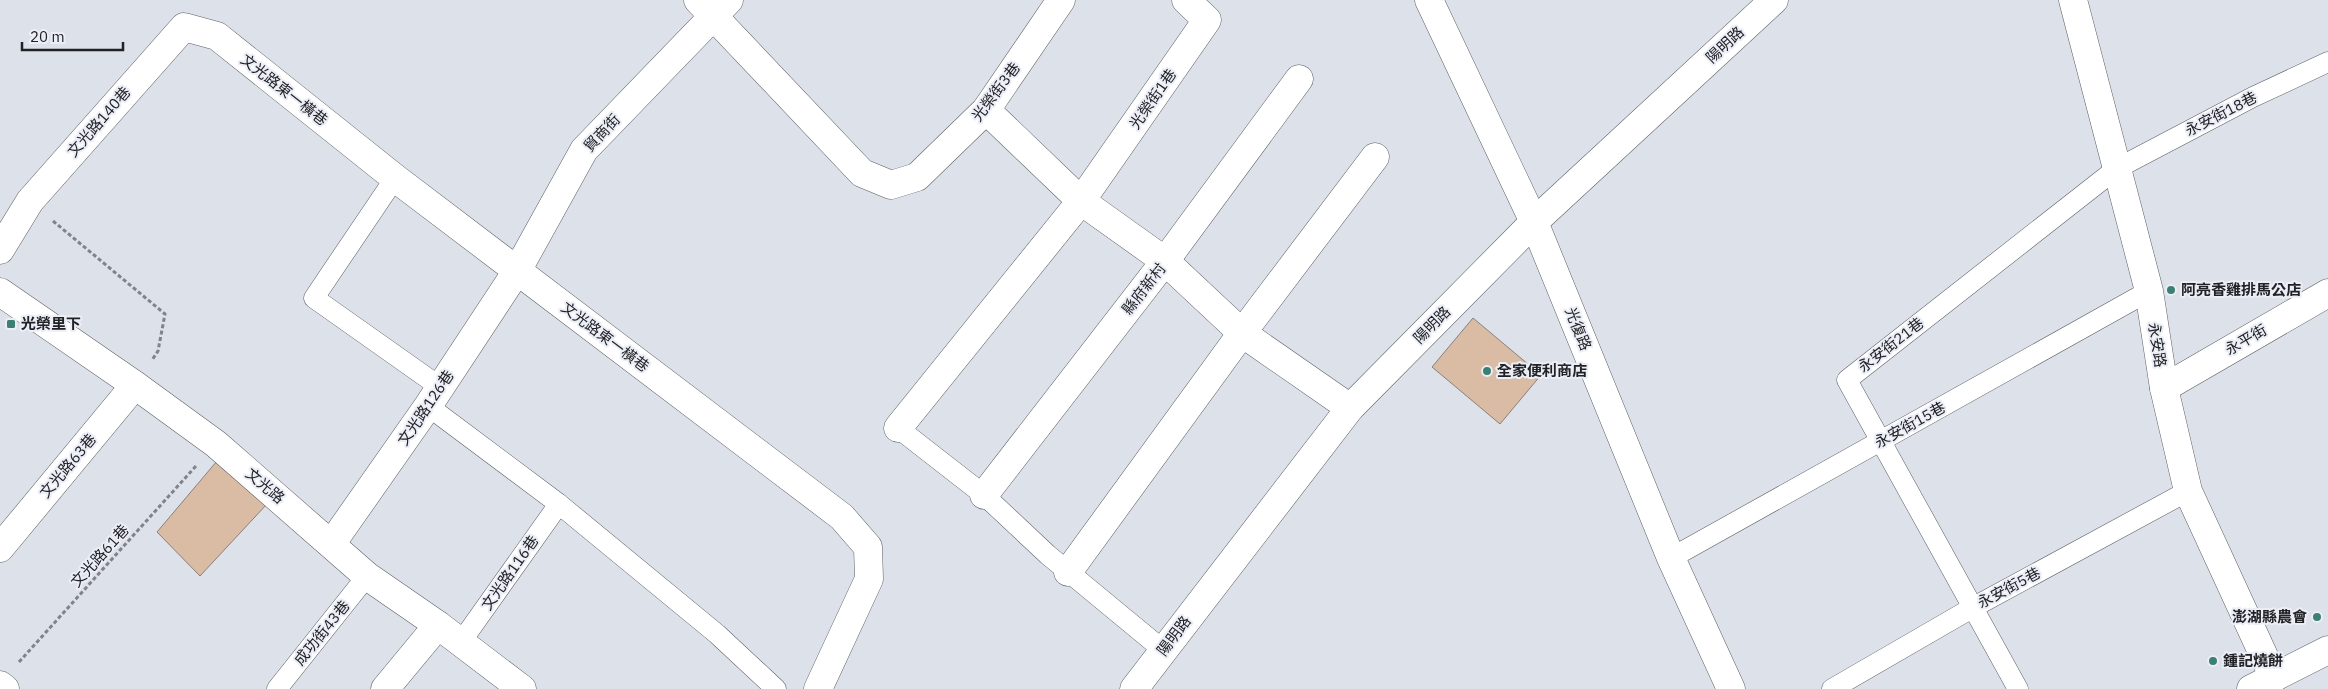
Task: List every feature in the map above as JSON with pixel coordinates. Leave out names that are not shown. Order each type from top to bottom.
[{"type":"street","name":"光榮街3巷","points":[[891,185],[917,177],[986,110],[1061,0]]},
{"type":"street","name":"光榮街1巷","points":[[1081,202],[1208,20],[1186,0]]},
{"type":"street","name":"光復路","points":[[1429,0],[1534,222],[1671,558],[1731,689]]},
{"type":"street","name":"陽明路","points":[[1134,689],[1350,408],[1534,222],[1774,0]]},
{"type":"street","name":"永安路","points":[[2073,0],[2149,291],[2164,388],[2188,491],[2258,686]]},
{"type":"street","name":"貿商街","points":[[516,270],[584,150],[714,5],[862,173],[891,185]]},
{"type":"street","name":"文光路140巷","points":[[0,250],[30,201],[184,26],[217,36]]},
{"type":"street","name":"文光路東一橫巷","points":[[217,36],[395,178],[842,517],[868,547],[869,579],[818,689]]},
{"type":"street","name":"縣府新村","points":[[984,495],[1165,261],[1299,79]]},
{"type":"street","points":[[986,110],[1081,202],[1165,261],[1242,334],[1350,408]]},
{"type":"street","points":[[1068,572],[1242,334],[1376,157]]},
{"type":"street","points":[[898,428],[1081,202]]},
{"type":"street","name":"文光路126巷","points":[[332,544],[434,397],[516,270]]},
{"type":"street","name":"文光路","points":[[0,292],[135,384],[216,444],[367,576],[438,625],[522,689]]},
{"type":"street","name":"永平街","points":[[2164,388],[2328,293]]},
{"type":"street","name":"文光路63巷","points":[[0,548],[135,384]]},
{"type":"street","points":[[385,689],[438,625]]},
{"type":"street","points":[[2258,686],[2328,650]]},
{"type":"lane","name":"永安街18巷","points":[[2116,169],[2253,97],[2328,62]]},
{"type":"lane","name":"永安街21巷","points":[[2018,689],[1847,380],[2116,169]]},
{"type":"lane","points":[[395,178],[314,298],[717,634],[776,689]]},
{"type":"lane","name":"永安街15巷","points":[[1671,558],[2149,291]]},
{"type":"lane","points":[[898,428],[984,495],[1068,572],[1163,650]]},
{"type":"lane","name":"永安街5巷","points":[[1832,689],[1972,608],[2188,491]]},
{"type":"lane","name":"文光路116巷","points":[[461,642],[559,504]]},
{"type":"lane","name":"成功街43巷","points":[[277,689],[367,576]]},
{"type":"path","points":[[30,201],[165,314],[158,351],[135,384]]},
{"type":"path","name":"文光路61巷","points":[[6,681],[216,444]]},
{"type":"building","name":"全家便利商店","points":[[1473,318],[1541,375],[1500,424],[1432,367]]},
{"type":"building","points":[[217,461],[267,504],[200,576],[157,532]]},
{"type":"place","name":"阿亮香雞排馬公店","points":[[2171,290]]},
{"type":"place","name":"光榮里下","points":[[11,324]]},
{"type":"place","name":"全家便利商店","points":[[1487,371]]},
{"type":"place","name":"澎湖縣農會","points":[[2317,617]]},
{"type":"place","name":"鍾記燒餅","points":[[2213,661]]}]
